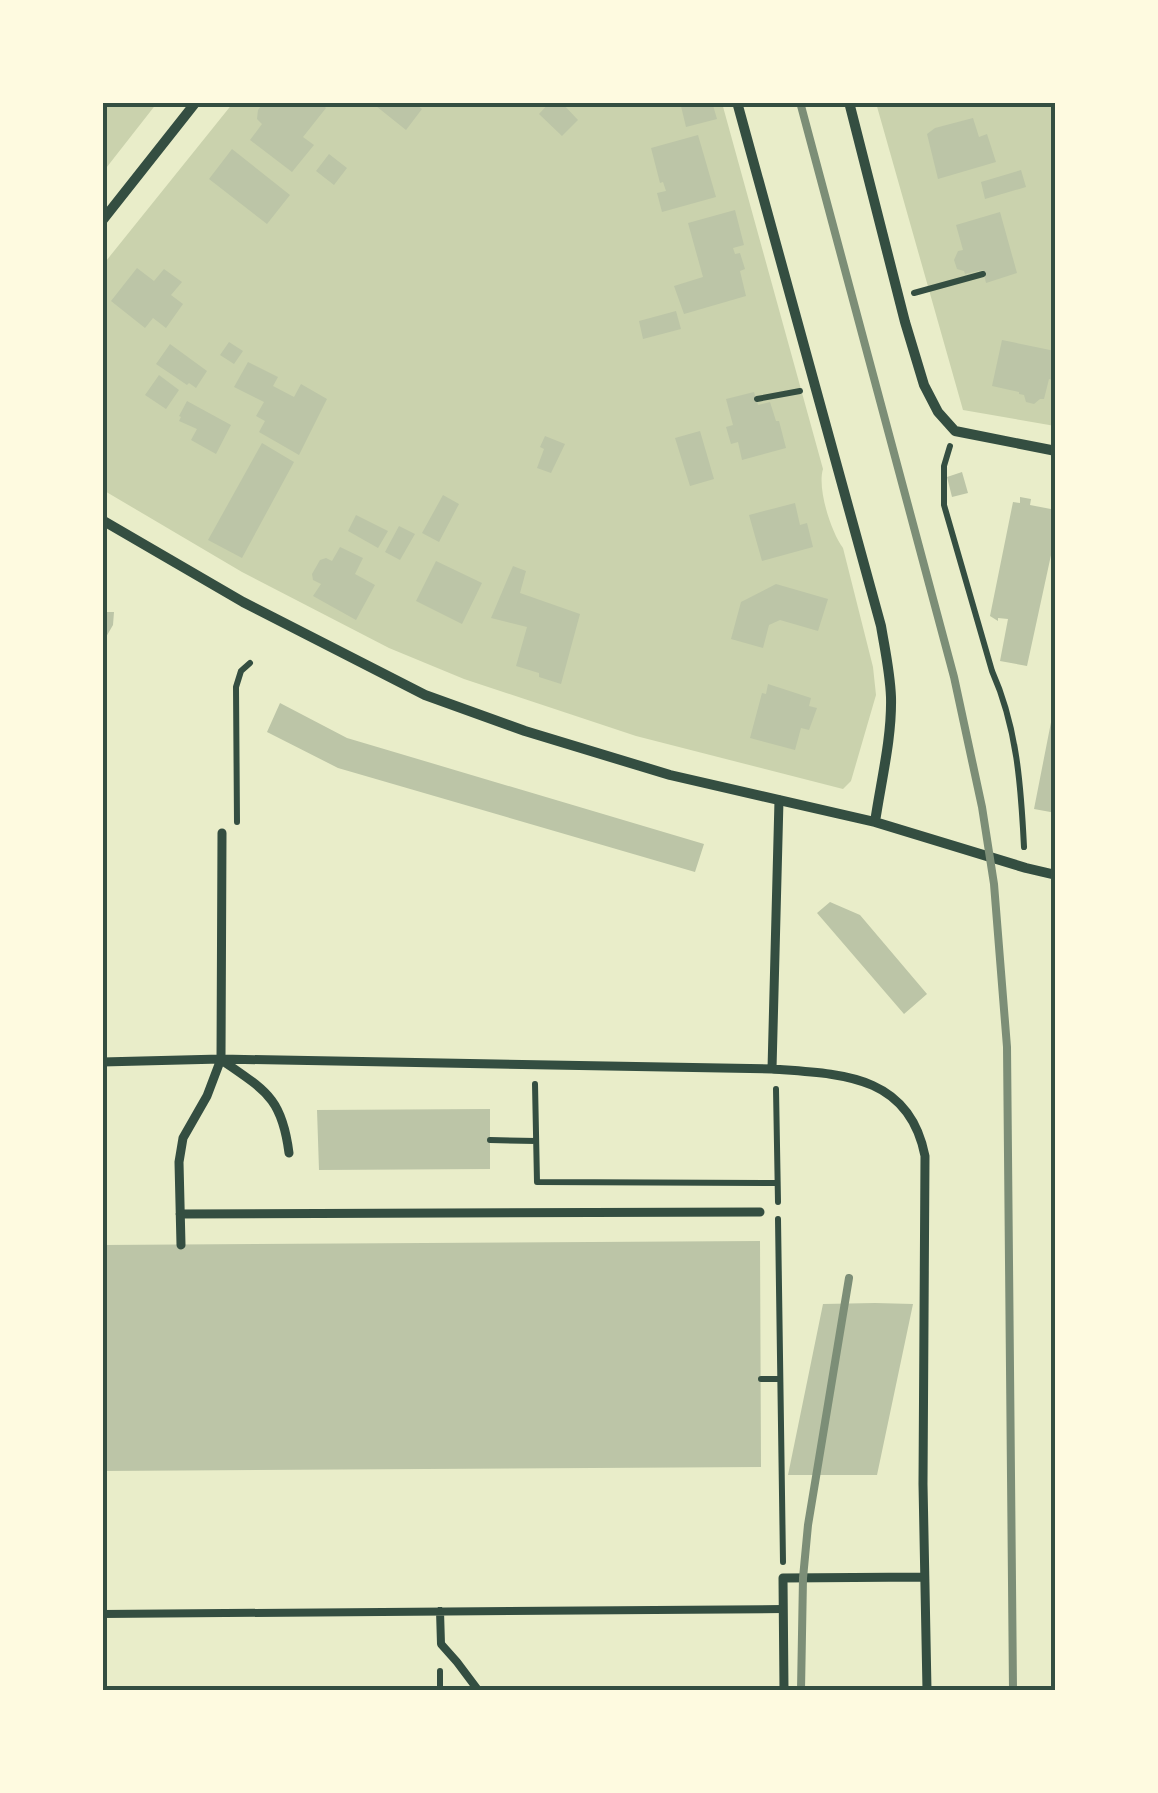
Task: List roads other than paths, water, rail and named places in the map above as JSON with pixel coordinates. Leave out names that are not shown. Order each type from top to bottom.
[{"type":"street","points":[[102,220],[196,102]]},
{"type":"street","points":[[736,102],[889,666],[889,730],[874,822]]},
{"type":"street","points":[[849,102],[902,309],[924,384],[938,412],[954,431],[1056,452]]},
{"type":"street","points":[[102,520],[243,602],[425,695],[525,732],[670,775],[874,822],[1056,875]]},
{"type":"street","points":[[772,1068],[779,800]]},
{"type":"street","points":[[181,1245],[179,1162],[183,1138],[207,1096],[221,1060],[222,833]]},
{"type":"street","points":[[221,1060],[258,1086],[275,1104],[285,1124],[288,1153]]},
{"type":"street","points":[[102,1062],[221,1060],[772,1068],[836,1074],[870,1083],[895,1099],[920,1134],[924,1156],[924,1578],[928,1690]]},
{"type":"street","points":[[180,1214],[760,1212]]},
{"type":"street","points":[[784,1690],[783,1578],[924,1578]]},
{"type":"lane","points":[[102,1614],[783,1609]]},
{"type":"lane","points":[[440,1611],[441,1644],[478,1690]]},
{"type":"railway","points":[[800,102],[954,677],[994,884],[1007,1047],[1013,1690]]},
{"type":"railway","points":[[801,1690],[808,1525],[849,1278]]}]
